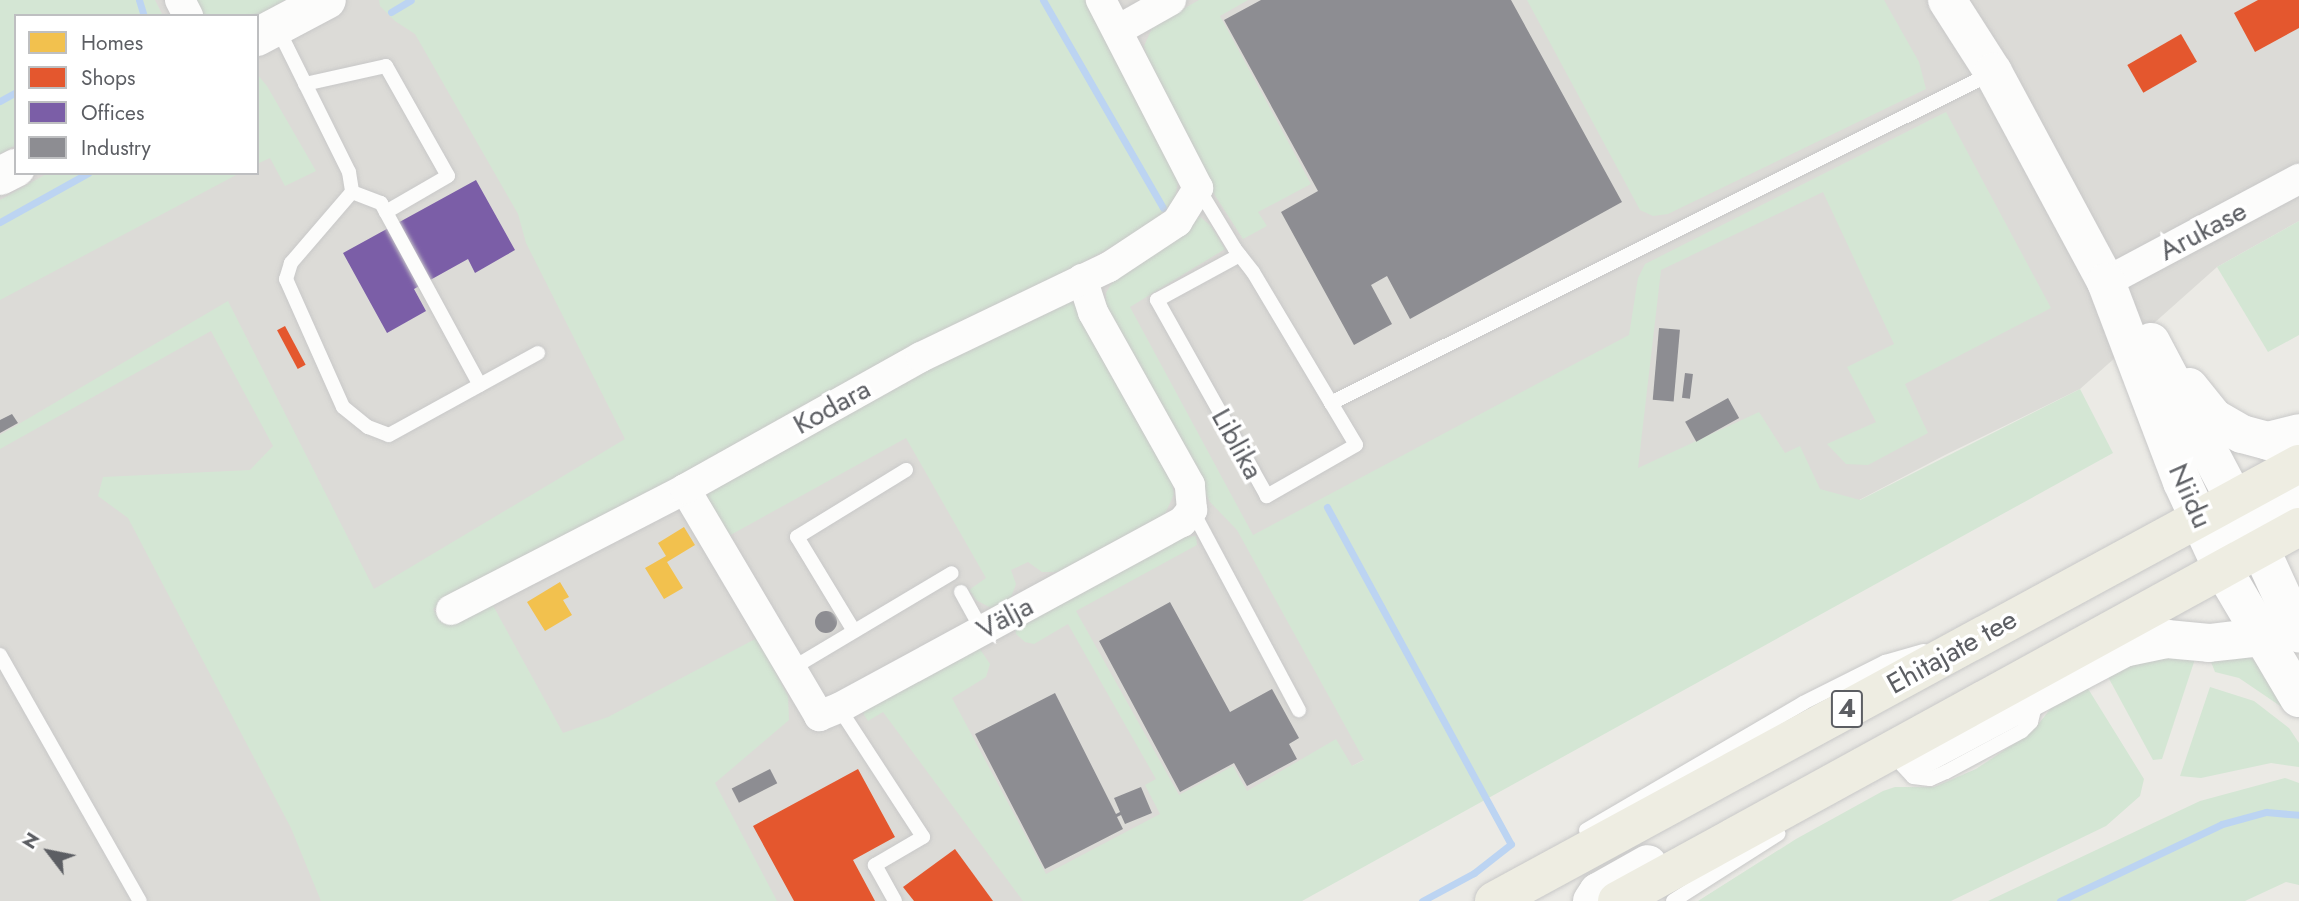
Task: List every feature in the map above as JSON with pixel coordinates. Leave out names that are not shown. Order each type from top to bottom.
[{"type":"highway","name":"Ehitajate tee","points":[[1617,901],[1809,806],[2213,548],[2299,464]]},
{"type":"highway","name":"Ehitajate tee","points":[[1494,901],[1988,632],[2213,548],[2244,520],[2299,527]]},
{"type":"street","points":[[267,32],[327,0]]},
{"type":"street","name":"Liblika","points":[[1101,0],[1198,188]]},
{"type":"street","points":[[1118,30],[1171,0]]},
{"type":"street","name":"Niidu","points":[[1947,0],[1993,72],[2106,282],[2182,482],[2213,548],[2261,637],[2299,698]]},
{"type":"street","name":"Arukase","points":[[2106,282],[2299,179]]},
{"type":"street","name":"Kodara","points":[[451,610],[685,489],[921,357],[1109,267],[1177,222],[1198,188]]},
{"type":"street","points":[[1082,279],[1093,312],[1190,485],[1192,510]]},
{"type":"street","name":"Niidu","points":[[2106,282],[2147,335],[2244,520],[2299,633]]},
{"type":"street","points":[[2147,335],[2214,418],[2242,434],[2268,441],[2299,433]]},
{"type":"street","points":[[685,489],[819,716],[839,708]]},
{"type":"street","points":[[2244,520],[2299,491]]},
{"type":"street","name":"Välja","points":[[839,708],[1182,522],[1192,510]]},
{"type":"street","points":[[1592,901],[1598,892],[2189,566],[2213,548]]},
{"type":"street","points":[[1809,806],[1902,765],[2124,648],[2167,639],[2209,643],[2261,637]]},
{"type":"lane","points":[[267,32],[305,83],[349,172],[352,192],[291,263],[286,279],[343,407],[368,427],[388,435],[538,353]]},
{"type":"lane","points":[[305,83],[386,66],[449,176],[386,212]]},
{"type":"lane","points":[[1331,403],[1993,72]]},
{"type":"lane","name":"Liblika","points":[[1198,188],[1240,255],[1254,272],[1356,445],[1267,496],[1157,300],[1240,255]]},
{"type":"lane","points":[[352,192],[381,203],[480,385]]},
{"type":"lane","points":[[854,631],[797,537],[906,470]]},
{"type":"lane","points":[[1192,510],[1299,710]]},
{"type":"lane","points":[[791,669],[952,573]]},
{"type":"lane","points":[[961,592],[982,630]]},
{"type":"lane","points":[[0,655],[139,901]]},
{"type":"lane","points":[[839,708],[923,837],[874,865],[895,901]]},
{"type":"lane","points":[[1673,901],[1809,806]]},
{"type":"shaded area","points":[[0,0],[2299,0],[2299,221],[2217,267],[2080,389],[1945,455],[1095,901],[0,901]]},
{"type":"green space","points":[[0,0],[155,0],[162,14],[14,14],[14,146],[0,154]]},
{"type":"green space","points":[[189,0],[285,0],[259,15],[197,14]]},
{"type":"green space","points":[[379,0],[1085,0],[1179,176],[1175,199],[1149,227],[433,609],[442,623],[491,602],[563,733],[608,717],[757,638],[788,696],[789,720],[715,783],[777,901],[321,901],[291,828],[128,518],[98,496],[103,477],[250,470],[273,446],[211,331],[0,449],[0,435],[228,301],[374,589],[625,439],[526,243],[518,214],[415,34],[395,21],[380,6]]},
{"type":"green space","points":[[1199,0],[1248,0],[1220,16],[1311,184],[1258,212],[1267,226],[1243,239],[1207,183],[1148,62],[1144,46],[1153,26]]},
{"type":"green space","points":[[1527,0],[1884,0],[1919,62],[1926,89],[1668,214],[1653,216],[1640,210]]},
{"type":"green space","points":[[259,76],[316,171],[285,186],[270,158],[259,163]]},
{"type":"green space","points":[[1946,112],[2051,308],[1905,384],[1928,433],[1868,465],[1846,464],[1827,444],[1876,422],[1847,367],[1894,344],[1823,192],[1661,270],[1638,468],[1759,412],[1785,453],[1800,446],[1820,489],[1860,500],[2080,389],[2113,453],[1302,901],[1023,901],[883,712],[868,721],[863,713],[866,706],[978,646],[990,664],[986,677],[952,698],[1046,874],[1160,814],[1145,785],[1156,779],[1068,624],[1034,644],[1025,642],[1016,634],[1014,622],[1177,537],[1196,536],[1197,545],[1076,611],[1179,795],[1233,766],[1247,791],[1336,739],[1352,766],[1364,760],[1237,530],[1210,502],[1111,323],[1105,307],[1106,293],[1113,281],[1190,226],[1199,216],[1211,226],[1225,249],[1130,307],[1253,535],[1629,335],[1638,278],[1645,264]]},
{"type":"green space","points":[[44,175],[236,175],[0,300],[0,200]]},
{"type":"green space","points":[[2299,221],[2299,335],[2268,352],[2217,267]]},
{"type":"green space","points":[[1075,297],[1172,482],[1174,494],[1165,514],[1058,572],[1042,572],[1028,562],[1011,570],[1016,584],[1010,600],[991,608],[976,600],[969,590],[986,578],[906,438],[725,538],[705,505],[708,494],[721,477],[927,361]]},
{"type":"green space","points":[[2151,654],[2195,659],[2162,759],[2153,760],[2107,675]]},
{"type":"green space","points":[[2245,654],[2256,661],[2292,714],[2239,678],[2215,672],[2211,662],[2214,655]]},
{"type":"green space","points":[[2087,687],[2144,779],[2140,796],[2106,826],[1951,901],[1698,901],[1796,839],[1883,791],[1895,787],[1934,787],[1976,769],[2033,731],[2054,704]]},
{"type":"green space","points":[[2210,687],[2254,701],[2289,728],[2299,743],[2299,767],[2271,763],[2201,778],[2180,776]]},
{"type":"green space","points":[[2285,778],[2299,783],[2299,885],[2286,882],[2245,901],[1988,901],[2200,801]]},
{"type":"building: Homes","points":[[684,527],[695,545],[667,562],[683,588],[664,599],[645,568],[666,556],[658,543]]},
{"type":"building: Homes","points":[[560,582],[569,597],[563,600],[572,615],[545,631],[527,602]]},
{"type":"building: Shops","points":[[2258,0],[2299,0],[2299,28],[2255,52],[2234,13]]},
{"type":"building: Shops","points":[[2181,34],[2197,62],[2143,93],[2127,65]]},
{"type":"building: Shops","points":[[285,326],[306,365],[298,369],[277,330]]},
{"type":"building: Shops","points":[[858,769],[895,837],[853,860],[875,901],[794,901],[753,826]]},
{"type":"building: Shops","points":[[955,849],[993,901],[914,901],[903,887]]},
{"type":"building: Offices","points":[[476,180],[515,250],[475,273],[468,259],[414,289],[426,311],[387,333],[343,253]]},
{"type":"building: Industry","points":[[1261,0],[1511,0],[1622,202],[1410,319],[1387,276],[1371,285],[1392,324],[1354,345],[1281,212],[1318,191],[1224,20]]},
{"type":"building: Industry","points":[[1659,328],[1680,330],[1674,402],[1653,400]]},
{"type":"building: Industry","points":[[1685,373],[1693,374],[1690,399],[1682,398]]},
{"type":"building: Industry","points":[[1728,398],[1739,418],[1696,442],[1685,422]]},
{"type":"building: Industry","points":[[12,414],[18,423],[0,433],[0,420]]},
{"type":"building: Industry","points":[[1170,602],[1230,712],[1272,689],[1299,738],[1289,744],[1297,759],[1247,786],[1234,763],[1180,792],[1099,641]]},
{"type":"building: Industry","points":[[826,611],[834,614],[837,622],[834,630],[826,633],[818,630],[815,622],[818,614]]},
{"type":"building: Industry","points":[[1055,693],[1116,814],[1120,812],[1114,798],[1141,787],[1152,813],[1125,824],[1121,815],[1117,817],[1123,829],[1045,869],[975,734]]},
{"type":"building: Industry","points":[[770,769],[777,783],[739,803],[732,789]]},
{"type":"waterway","points":[[139,0],[143,14]]},
{"type":"waterway","points":[[391,12],[411,0]]},
{"type":"waterway","points":[[1043,0],[1163,208]]},
{"type":"waterway","points":[[0,101],[14,93]]},
{"type":"waterway","points":[[0,222],[84,175]]},
{"type":"waterway","points":[[1327,507],[1511,844],[1474,873],[1422,901]]},
{"type":"waterway","points":[[2060,901],[2222,824],[2266,812],[2299,815]]}]
